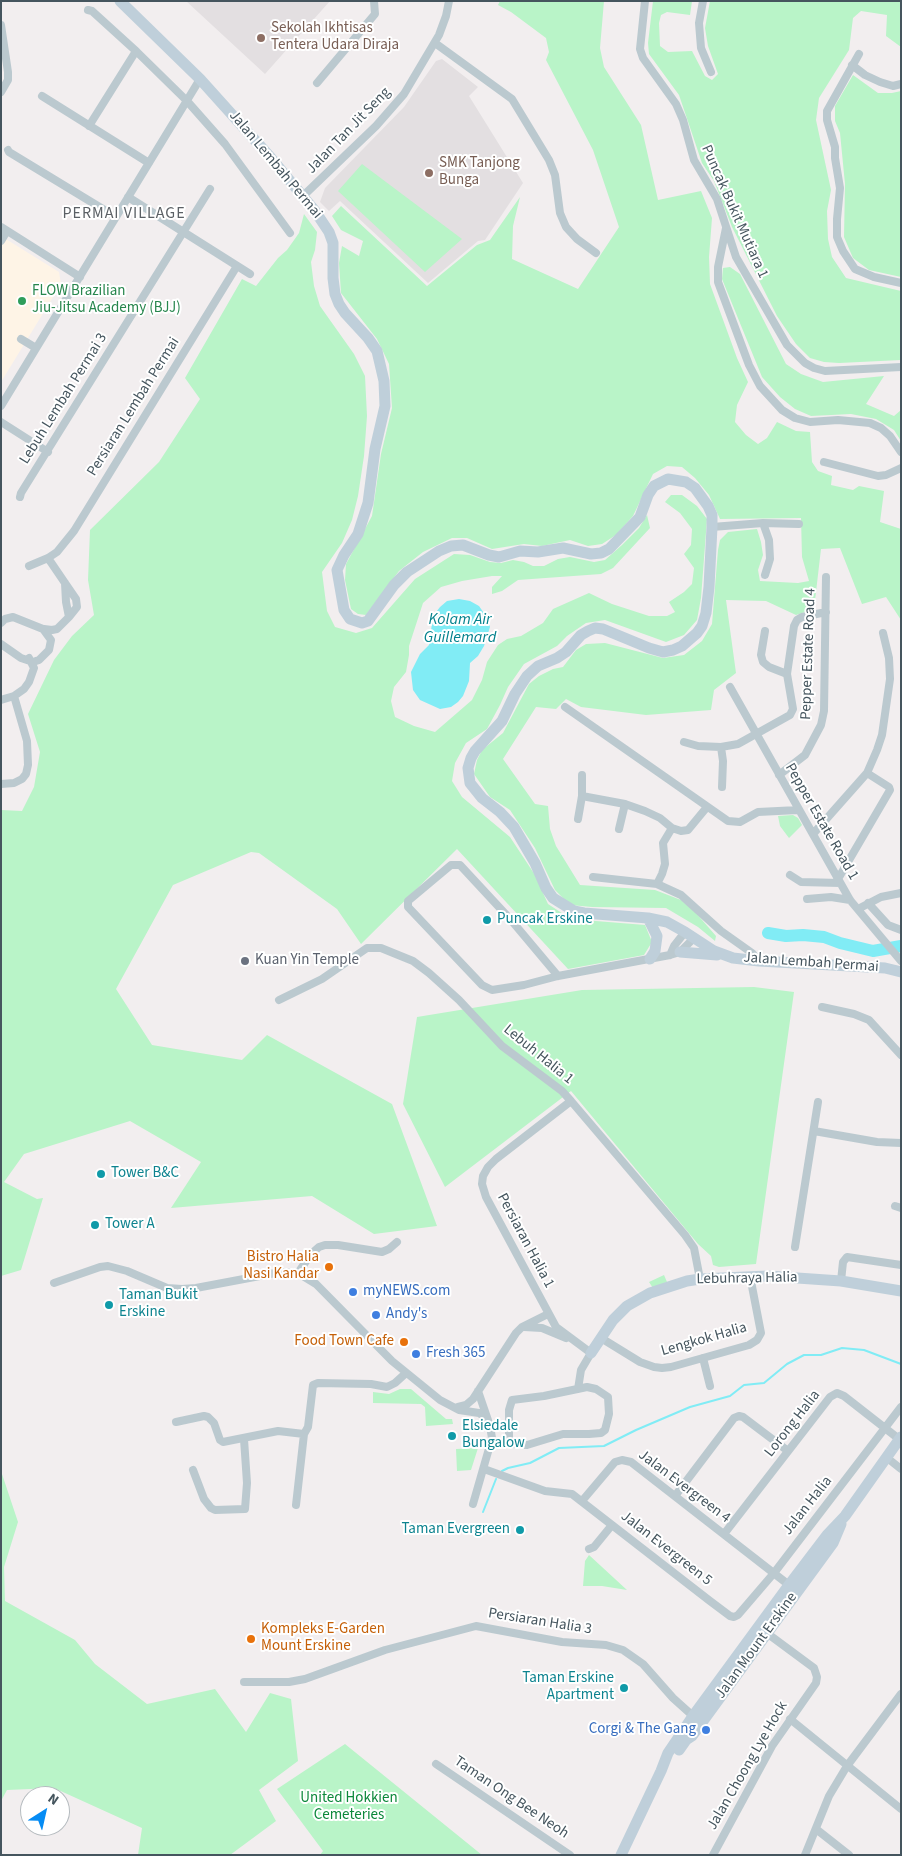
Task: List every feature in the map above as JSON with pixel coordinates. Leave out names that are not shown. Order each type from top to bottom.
[{"type":"main road","name":"Jalan Lembah Permai","points":[[120,1],[200,79],[303,196],[328,232],[333,243],[333,278],[337,299],[344,313],[377,350],[384,381],[385,406],[375,449],[368,503],[358,534],[344,555],[337,570],[344,610],[350,619],[362,623],[368,621],[394,585],[407,572],[439,551],[457,544],[498,557],[520,551],[538,552],[563,548],[591,554],[601,553],[609,549],[640,517],[648,495],[654,486],[668,479],[686,482],[695,488],[708,506],[712,516],[712,527],[706,613],[702,626],[691,639],[673,650],[663,652],[603,629],[595,628],[588,631],[581,635],[566,652],[538,666],[526,676],[502,721],[471,758],[468,768],[470,783],[474,790],[500,812],[514,828],[553,898],[568,908],[584,913],[648,918],[667,922],[705,946],[724,955],[759,961],[885,968],[901,972]]},
{"type":"main road","points":[[648,918],[657,936],[655,951],[650,959]]},
{"type":"main road","points":[[675,954],[724,955]]},
{"type":"main road","name":"Lebuhraya Halia","points":[[591,1353],[620,1312],[641,1297],[666,1287],[700,1279],[750,1276],[840,1281],[901,1291]]},
{"type":"main road","name":"Jalan Mount Erskine","points":[[662,1771],[686,1740],[692,1736],[736,1676],[789,1585],[827,1535],[845,1516],[900,1438]]},
{"type":"main road","name":"Jalan Mount Erskine","points":[[621,1855],[662,1771],[668,1753],[692,1716],[762,1630],[779,1615],[833,1543],[845,1516]]},
{"type":"main road","points":[[779,1615],[779,1608],[790,1592],[789,1585],[796,1584],[810,1567],[821,1558]]},
{"type":"main road","points":[[686,1740],[694,1724],[695,1719],[692,1716],[700,1714],[724,1683],[736,1676]]},
{"type":"street","points":[[317,83],[375,14],[374,1]]},
{"type":"street","name":"Jalan Tan Jit Seng","points":[[303,196],[344,158],[388,112],[409,86],[444,25],[448,1]]},
{"type":"street","name":"Puncak Bukit Mutiara 1","points":[[646,1],[640,48],[643,58],[676,104],[683,120],[694,160],[714,193],[736,257],[787,345],[804,363],[814,368],[826,370],[901,367]]},
{"type":"street","points":[[703,1],[699,23],[701,48],[712,72]]},
{"type":"street","points":[[88,10],[92,11],[136,51],[187,101],[225,144],[290,233]]},
{"type":"street","points":[[1,25],[8,80],[1,92]]},
{"type":"street","points":[[435,43],[512,99],[549,160],[555,175],[560,213],[566,227],[577,239],[596,252]]},
{"type":"street","points":[[89,126],[136,51]]},
{"type":"street","points":[[859,54],[827,111],[827,120],[835,147],[840,188],[836,220],[837,237],[843,251],[855,269],[874,277],[901,284]]},
{"type":"street","points":[[852,65],[865,75],[880,82],[893,86],[901,84]]},
{"type":"street","points":[[1,406],[200,79]]},
{"type":"street","points":[[42,96],[149,164]]},
{"type":"street","points":[[8,150],[8,152],[116,217]]},
{"type":"street","name":"Lebuh Lembah Permai 3","points":[[20,497],[210,189]]},
{"type":"street","points":[[128,197],[250,274]]},
{"type":"street","points":[[726,228],[718,266],[718,282],[749,365],[760,386],[782,410],[795,418],[810,422],[838,420],[870,423],[882,428],[901,452]]},
{"type":"street","points":[[1,241],[4,229],[80,277]]},
{"type":"street","name":"Persiaran Lembah Permai","points":[[29,566],[57,552],[74,530],[237,266]]},
{"type":"street","points":[[21,339],[36,348]]},
{"type":"street","points":[[1,422],[48,452]]},
{"type":"street","points":[[824,462],[878,476],[886,475],[901,468]]},
{"type":"street","points":[[712,527],[762,523],[799,524]]},
{"type":"street","points":[[762,523],[769,540],[770,559],[765,575]]},
{"type":"street","points":[[1,623],[3,619],[12,616],[47,630],[52,630],[64,624],[77,607],[76,599],[48,558]]},
{"type":"street","name":"Pepper Estate Road 4","points":[[778,775],[805,755],[821,725],[824,711],[826,577]]},
{"type":"street","points":[[684,742],[698,746],[721,748],[746,741],[790,715],[793,709],[787,674],[794,626],[797,620],[802,617],[826,612]]},
{"type":"street","points":[[1,623],[5,619],[13,617],[43,629],[51,640],[49,650],[33,662],[1,643]]},
{"type":"street","points":[[765,631],[761,655],[763,662],[769,667],[787,674]]},
{"type":"street","points":[[813,834],[866,774],[877,750],[882,735],[890,679],[889,658],[883,633]]},
{"type":"street","points":[[1,643],[28,658],[34,668],[29,682],[24,689],[14,696],[1,700]]},
{"type":"street","name":"Pepper Estate Road 1","points":[[730,687],[850,900],[899,959]]},
{"type":"street","points":[[1,784],[14,783],[22,779],[26,774],[28,764],[27,741],[14,696]]},
{"type":"street","points":[[565,707],[728,821],[740,822],[758,812],[798,810]]},
{"type":"street","points":[[721,748],[724,767],[722,787]]},
{"type":"street","points":[[790,875],[801,882],[839,881],[890,790],[886,785],[866,774]]},
{"type":"street","points":[[578,819],[582,796],[582,775]]},
{"type":"street","points":[[582,796],[625,804],[645,810],[660,818],[672,828],[681,831],[688,830],[707,807]]},
{"type":"street","points":[[619,829],[625,804]]},
{"type":"street","points":[[656,884],[665,864],[663,843],[672,828]]},
{"type":"street","points":[[558,976],[511,920],[460,865],[451,865],[408,901],[408,908],[482,985],[492,990],[675,954],[690,935]]},
{"type":"street","points":[[593,877],[656,884],[681,895],[721,932],[752,953],[759,961]]},
{"type":"street","points":[[858,909],[881,897],[901,893]]},
{"type":"street","points":[[807,900],[831,897],[850,900]]},
{"type":"street","points":[[868,903],[888,925],[901,930]]},
{"type":"street","name":"Lebuh Halia 1","points":[[278,1000],[322,979],[367,948],[381,948],[413,961],[430,973],[459,1000],[502,1046],[562,1091],[685,1235],[694,1248],[700,1279]]},
{"type":"street","points":[[822,1007],[854,1014],[869,1020],[901,1055]]},
{"type":"street","name":"Persiaran Halia 1","points":[[571,1101],[488,1167],[483,1176],[482,1184],[486,1197],[556,1327],[591,1353]]},
{"type":"street","points":[[795,1247],[818,1102]]},
{"type":"street","points":[[814,1131],[877,1142],[901,1142]]},
{"type":"street","points":[[298,1273],[311,1254],[325,1244],[382,1252],[398,1242]]},
{"type":"street","points":[[840,1281],[843,1262],[847,1257],[901,1265]]},
{"type":"street","points":[[54,1283],[108,1266],[127,1270],[167,1288],[182,1289],[281,1272],[298,1273],[316,1284],[406,1373],[440,1400],[451,1407],[479,1413],[487,1418]]},
{"type":"street","name":"Lengkok Halia","points":[[601,1338],[640,1362],[654,1367],[671,1367],[749,1345],[759,1337],[760,1329],[750,1276]]},
{"type":"street","points":[[451,1407],[466,1405],[478,1391],[512,1336],[522,1327],[548,1314]]},
{"type":"street","points":[[522,1327],[542,1328],[572,1340]]},
{"type":"street","points":[[578,1389],[581,1370],[591,1353]]},
{"type":"street","points":[[703,1358],[710,1386]]},
{"type":"street","points":[[296,1504],[304,1434],[308,1427],[313,1385],[318,1383],[371,1384],[387,1387],[395,1383],[406,1373]]},
{"type":"street","points":[[587,1387],[596,1389],[608,1397],[609,1414],[605,1430],[589,1434],[563,1434],[527,1445],[512,1444],[509,1438],[510,1402],[512,1400],[578,1389],[587,1387]]},
{"type":"street","points":[[473,1504],[492,1438],[478,1391]]},
{"type":"street","name":"Lorong Halia","points":[[724,1534],[830,1397],[837,1393],[900,1438]]},
{"type":"street","name":"Jalan Halia","points":[[734,1617],[738,1615],[774,1573],[901,1407]]},
{"type":"street","points":[[176,1422],[204,1416],[208,1417],[214,1423],[222,1442],[278,1431],[304,1434]]},
{"type":"street","points":[[674,1496],[734,1418],[738,1416],[743,1417],[788,1452]]},
{"type":"street","points":[[192,1470],[204,1499],[211,1508],[215,1510],[245,1509],[247,1483],[244,1438]]},
{"type":"street","points":[[886,1457],[900,1467]]},
{"type":"street","name":"Jalan Evergreen 4","points":[[582,1501],[615,1462],[622,1460],[631,1462],[789,1585]]},
{"type":"street","name":"Jalan Evergreen 5","points":[[484,1469],[550,1492],[568,1493],[582,1501],[710,1601],[734,1617]]},
{"type":"street","points":[[589,1549],[593,1548],[612,1525]]},
{"type":"street","name":"Persiaran Halia 3","points":[[244,1682],[288,1682],[305,1679],[385,1650],[476,1626],[562,1642],[606,1646],[623,1650],[643,1664],[692,1716]]},
{"type":"street","name":"Jalan Choong Lye Hock","points":[[713,1855],[772,1746],[816,1683],[817,1677],[814,1668],[762,1630]]},
{"type":"street","points":[[805,1855],[829,1796],[848,1766],[901,1694]]},
{"type":"street","points":[[790,1719],[901,1809]]},
{"type":"street","name":"Taman Ong Bee Neoh","points":[[436,1764],[570,1855]]},
{"type":"street","points":[[816,1829],[849,1855]]},
{"type":"shaded area","name":"Sekolah Ikhtisas Tentera Udara Diraja","points":[[186,1],[330,1],[265,74]]},
{"type":"shaded area","name":"SMK Tanjong Bunga","points":[[442,59],[478,87],[469,96],[523,183],[485,240],[478,241],[428,283],[340,201],[329,211],[320,202],[325,188],[404,107],[436,61]]},
{"type":"shaded area","points":[[1,236],[59,272],[61,284],[1,382]]},
{"type":"green space","points":[[500,1],[604,1],[600,48],[604,67],[641,125],[658,200],[701,191],[712,218],[709,257],[710,284],[737,358],[748,382],[737,405],[735,422],[746,435],[758,444],[767,438],[777,422],[796,431],[810,432],[812,462],[818,471],[832,476],[831,485],[853,490],[859,486],[884,491],[880,522],[901,529],[901,620],[886,597],[862,604],[840,548],[821,549],[814,609],[796,615],[766,601],[726,600],[736,673],[714,690],[711,710],[646,715],[581,707],[566,699],[556,709],[536,707],[503,759],[535,804],[548,806],[550,829],[556,846],[580,885],[655,890],[681,900],[696,913],[716,936],[715,941],[698,927],[666,908],[570,905],[555,890],[535,848],[510,810],[490,797],[474,774],[477,760],[482,750],[503,733],[529,684],[553,669],[563,667],[576,650],[586,644],[605,643],[663,658],[684,655],[702,641],[712,624],[720,540],[728,532],[757,529],[763,555],[758,570],[760,581],[798,583],[809,581],[802,557],[801,518],[720,519],[709,495],[695,478],[682,467],[667,466],[653,474],[633,516],[616,535],[602,544],[588,546],[570,540],[542,546],[524,544],[492,549],[467,538],[452,538],[423,552],[399,571],[366,615],[358,614],[351,609],[345,580],[346,564],[372,516],[381,454],[392,408],[389,364],[377,339],[341,293],[339,263],[342,246],[359,256],[363,241],[341,230],[332,216],[341,206],[427,286],[477,245],[490,240],[520,197],[513,226],[512,259],[578,289],[619,227],[593,150],[546,60],[549,52],[546,38],[511,12],[498,5]]},
{"type":"green space","points":[[653,1],[692,1],[690,15],[667,12],[661,15],[659,23],[660,46],[668,52],[692,51],[705,76],[712,80],[718,74],[708,46],[705,28],[710,1],[901,1],[901,47],[886,36],[887,15],[861,11],[853,18],[849,50],[819,98],[816,120],[831,190],[827,211],[828,239],[832,257],[846,278],[901,291],[901,360],[824,362],[810,358],[796,344],[777,316],[732,227],[714,181],[702,163],[679,95],[649,54],[648,43]]},
{"type":"green space","points":[[853,75],[878,93],[901,91],[901,277],[869,270],[853,258],[844,237],[845,184],[840,133],[835,121],[835,106]]},
{"type":"green space","points":[[362,164],[462,239],[425,272],[338,191]]},
{"type":"green space","points":[[304,214],[317,232],[315,250],[311,262],[314,286],[320,306],[354,354],[365,376],[367,416],[358,496],[352,520],[342,543],[322,572],[327,611],[335,627],[356,633],[372,628],[415,579],[454,554],[470,555],[490,562],[501,563],[513,560],[533,566],[544,566],[558,559],[570,557],[594,562],[605,560],[622,545],[639,528],[647,515],[650,528],[613,568],[601,574],[518,580],[502,591],[492,594],[492,587],[502,576],[462,581],[441,587],[423,603],[409,646],[406,672],[394,687],[391,701],[395,717],[414,726],[435,732],[472,700],[482,680],[487,662],[498,645],[507,639],[521,636],[543,623],[553,609],[589,593],[612,604],[649,616],[667,616],[675,612],[669,602],[692,584],[694,568],[684,554],[691,545],[692,529],[680,513],[665,502],[671,495],[682,495],[697,506],[707,519],[701,598],[697,620],[684,635],[666,642],[605,620],[586,623],[567,636],[557,646],[524,664],[508,687],[487,729],[466,743],[455,763],[452,781],[462,797],[510,837],[535,875],[548,904],[571,919],[645,925],[652,942],[644,955],[568,969],[457,849],[361,944],[337,909],[259,853],[251,852],[173,885],[116,989],[152,1045],[242,1060],[267,1035],[392,1104],[437,1226],[374,1234],[312,1196],[171,1208],[201,1162],[130,1121],[24,1154],[4,1182],[37,1199],[43,1198],[21,1270],[1,1276],[1,810],[22,811],[34,787],[40,752],[28,714],[54,660],[72,636],[94,615],[88,580],[90,530],[159,462],[200,399],[185,378],[242,279],[256,286],[299,233]]},
{"type":"green space","points":[[730,267],[740,274],[786,364],[801,374],[823,382],[884,376],[866,404],[894,416],[901,410],[901,441],[894,430],[876,419],[851,414],[811,416],[795,409],[780,397],[762,377],[722,279],[723,268]]},
{"type":"green space","points":[[793,815],[798,818],[802,825],[789,838],[780,826],[778,816]]},
{"type":"green space","points":[[754,987],[794,992],[756,1264],[719,1267],[713,1265],[711,1256],[698,1244],[571,1091],[445,1187],[403,1104],[417,1017],[582,990]]},
{"type":"green space","points":[[664,1275],[667,1282],[653,1288],[649,1282]]},
{"type":"green space","points":[[400,1389],[411,1389],[446,1419],[452,1419],[453,1424],[426,1426],[425,1407],[421,1404],[373,1403],[373,1392],[389,1394]]},
{"type":"green space","points":[[478,1448],[471,1470],[457,1471],[456,1449]]},
{"type":"green space","points":[[1,1471],[18,1522],[4,1567],[5,1601],[75,1640],[95,1664],[147,1704],[215,1689],[246,1732],[270,1693],[291,1699],[298,1761],[259,1790],[276,1821],[230,1855],[138,1855],[142,1828],[70,1795],[70,1786],[20,1786],[20,1789],[7,1790],[1,1801]]},
{"type":"green space","points":[[589,1555],[627,1590],[602,1586],[583,1586],[585,1561]]},
{"type":"green space","name":"United Hokkien Cemeteries","points":[[345,1744],[482,1855],[320,1855],[323,1851],[277,1789]]},
{"type":"water","name":"Kolam Air Guillemard","points":[[459,599],[470,601],[479,606],[486,616],[490,627],[484,646],[478,656],[470,663],[469,681],[463,696],[451,707],[440,709],[420,700],[413,690],[411,672],[420,654],[429,645],[433,616],[447,601]]},
{"type":"waterway","points":[[768,933],[786,936],[824,937],[873,951],[901,946]]},
{"type":"waterway","points":[[502,1471],[530,1463],[559,1448],[604,1446],[690,1407],[730,1396],[744,1385],[764,1383],[787,1364],[804,1355],[821,1355],[842,1348],[864,1350],[901,1364]]},
{"type":"waterway","points":[[483,1512],[496,1479]]},
{"type":"place","name":"Sekolah Ikhtisas Tentera Udara Diraja","points":[[261,38]]},
{"type":"place","name":"SMK Tanjong Bunga","points":[[429,173]]},
{"type":"place","name":"FLOW Brazilian Jiu-Jitsu Academy (BJJ)","points":[[22,301]]},
{"type":"place","name":"Puncak Erskine","points":[[487,920]]},
{"type":"place","name":"Kuan Yin Temple","points":[[245,961]]},
{"type":"place","name":"Tower B&C","points":[[101,1174]]},
{"type":"place","name":"Tower A","points":[[95,1225]]},
{"type":"place","name":"Bistro Halia Nasi Kandar","points":[[329,1267]]},
{"type":"place","name":"myNEWS.com","points":[[353,1292]]},
{"type":"place","name":"Taman Bukit Erskine","points":[[109,1305]]},
{"type":"place","name":"Andy's","points":[[376,1315]]},
{"type":"place","name":"Food Town Cafe","points":[[404,1342]]},
{"type":"place","name":"Fresh 365","points":[[416,1354]]},
{"type":"place","name":"Elsiedale Bungalow","points":[[452,1436]]},
{"type":"place","name":"Taman Evergreen","points":[[520,1530]]},
{"type":"place","name":"Kompleks E-Garden Mount Erskine","points":[[251,1639]]},
{"type":"place","name":"Taman Erskine Apartment","points":[[624,1688]]},
{"type":"place","name":"Corgi & The Gang","points":[[706,1730]]},
{"type":"district","name":"PERMAI VILLAGE","points":[[124,214]]}]
